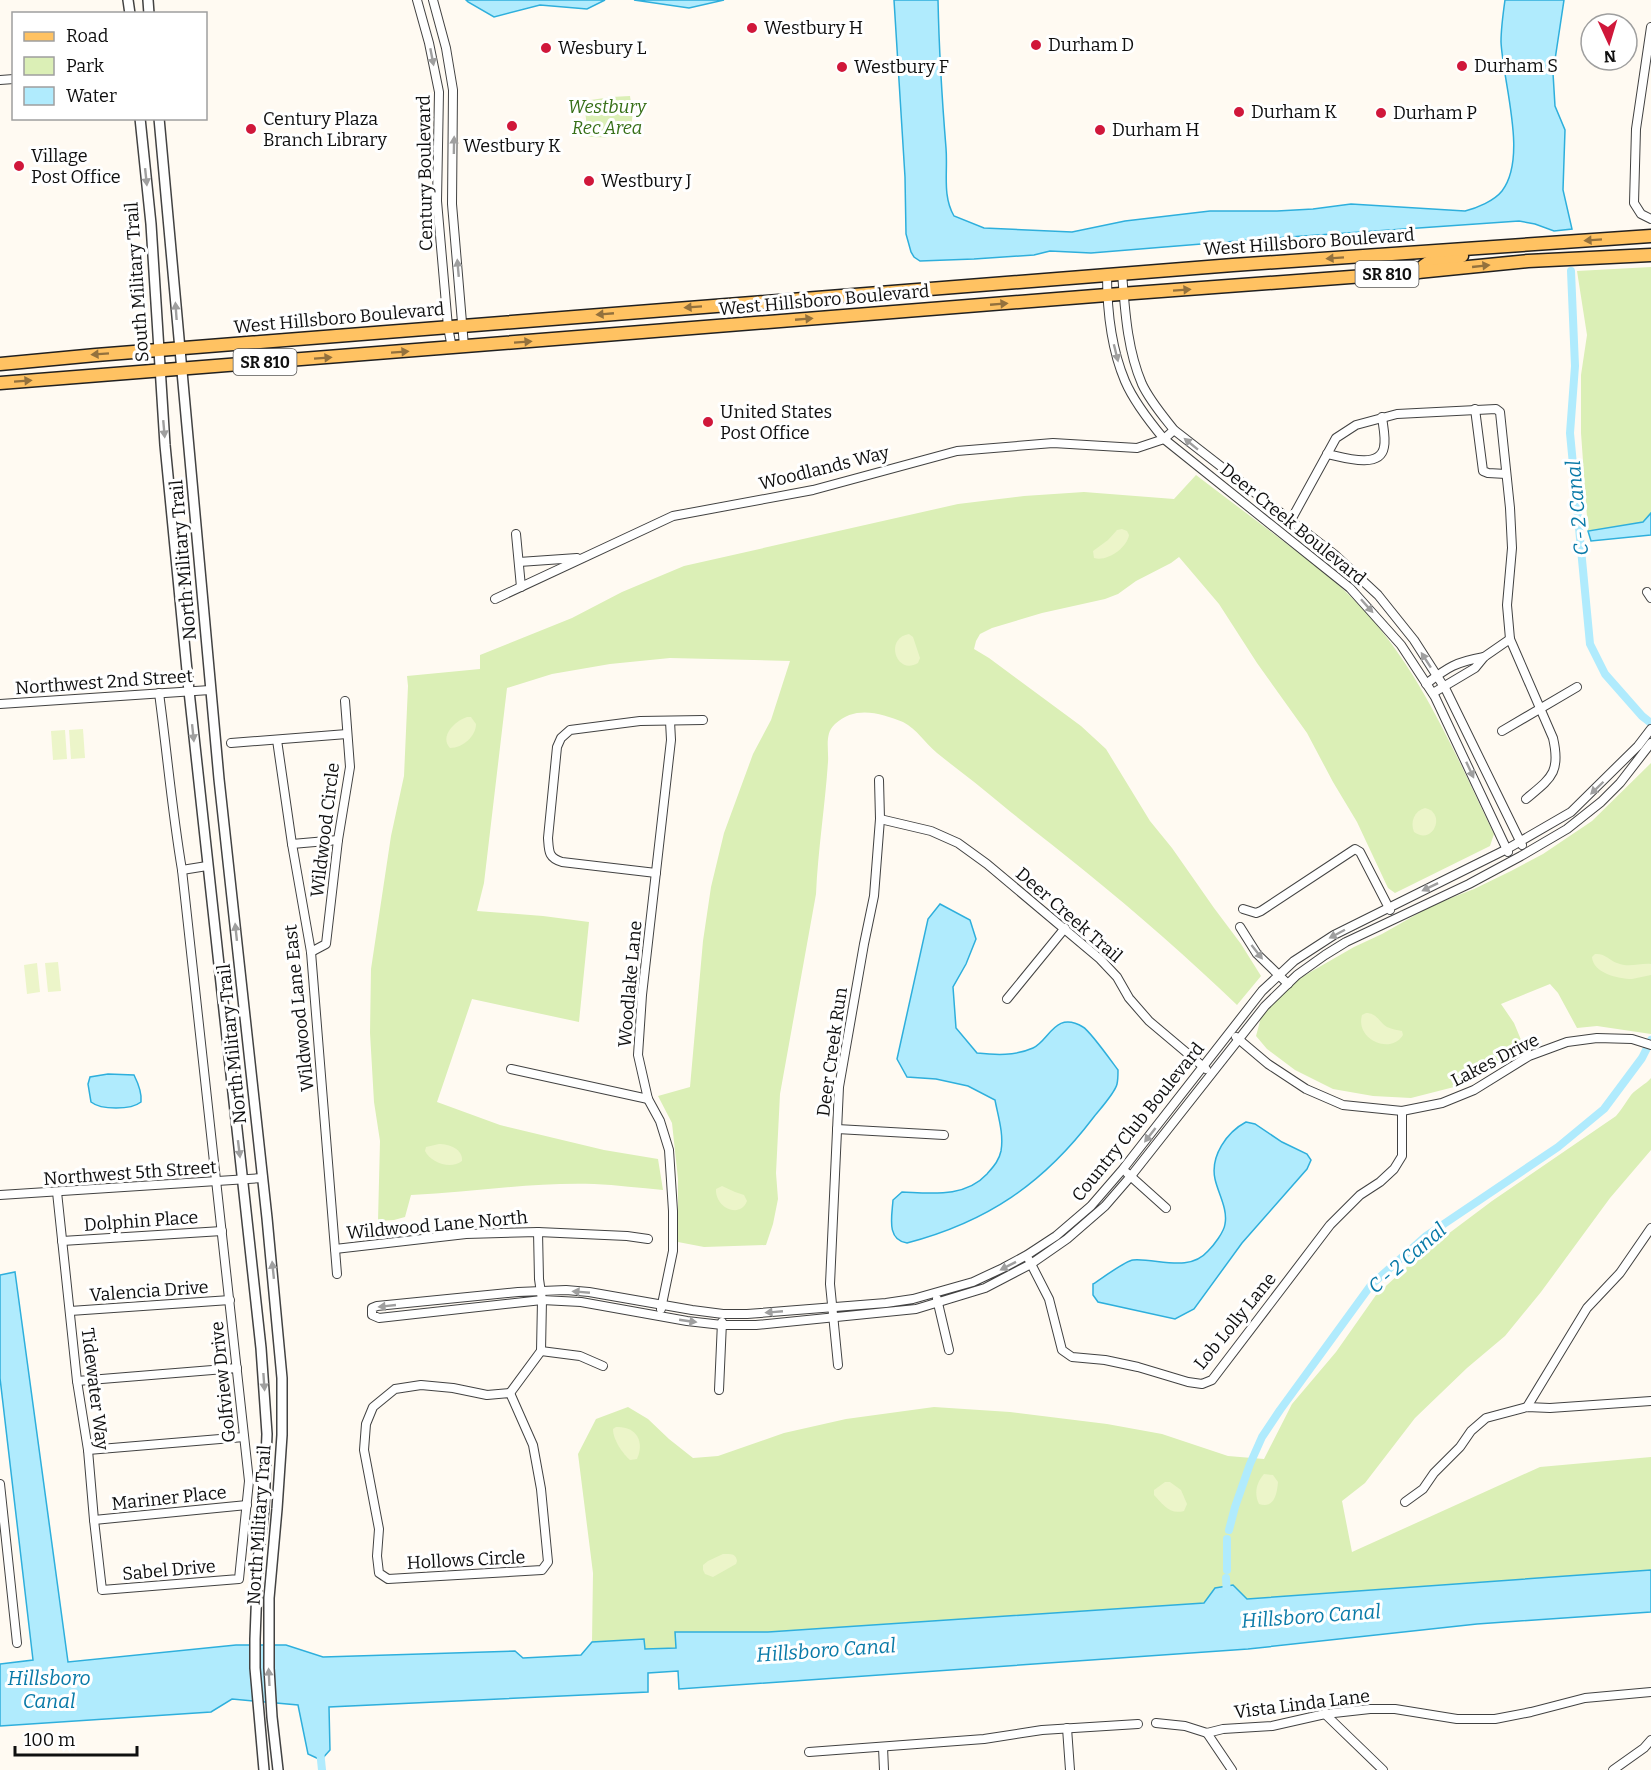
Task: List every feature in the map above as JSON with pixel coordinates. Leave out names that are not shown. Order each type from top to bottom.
[{"type":"main road","name":"West Hillsboro Boulevard","points":[[0,364],[1107,274],[1651,236]]},
{"type":"main road","points":[[1418,272],[1424,265],[1433,261],[1462,257],[1470,249]]},
{"type":"main road","name":"West Hillsboro Boulevard","points":[[0,383],[1418,272],[1528,261],[1651,255]]},
{"type":"main road","points":[[746,324],[753,312],[772,301]]},
{"type":"main road","points":[[723,326],[734,316],[739,304]]},
{"type":"street","name":"Century Boulevard","points":[[417,0],[439,92],[438,201],[448,327],[458,347]]},
{"type":"street","name":"Century Boulevard","points":[[433,0],[446,48],[453,90],[452,204],[463,326],[458,347]]},
{"type":"street","points":[[1651,27],[1636,129],[1634,203],[1641,214],[1651,219]]},
{"type":"street","name":"South Military Trail","points":[[140,120],[151,224],[160,371]]},
{"type":"street","name":"South Military Trail","points":[[159,120],[181,369]]},
{"type":"street","name":"Deer Creek Boulevard","points":[[1122,273],[1128,335],[1142,383],[1154,405],[1174,430],[1335,555],[1378,596],[1414,640],[1444,686],[1471,737],[1525,854]]},
{"type":"street","name":"Deer Creek Boulevard","points":[[1107,274],[1107,295],[1113,339],[1125,382],[1141,408],[1164,439],[1350,588],[1401,645],[1433,693],[1513,861]]},
{"type":"street","name":"North Military Trail","points":[[181,369],[210,690],[263,1178],[282,1378],[282,1435],[268,1637],[272,1717],[278,1770]]},
{"type":"street","name":"North Military Trail","points":[[160,371],[165,445],[207,866],[261,1340],[267,1434],[264,1509],[258,1560],[255,1668],[264,1770]]},
{"type":"street","points":[[1475,409],[1483,471],[1506,474]]},
{"type":"street","points":[[1291,520],[1336,438],[1356,425],[1397,414],[1475,409],[1496,409],[1500,412],[1512,548],[1508,605],[1510,639],[1553,738],[1556,753],[1556,765],[1550,779],[1526,799]]},
{"type":"street","points":[[1327,454],[1359,460],[1375,459],[1384,447],[1382,417]]},
{"type":"street","name":"Woodlands Way","points":[[495,599],[673,516],[813,490],[957,451],[1053,443],[1137,448],[1164,439],[1174,430]]},
{"type":"street","points":[[516,534],[520,586]]},
{"type":"street","points":[[519,562],[583,558]]},
{"type":"street","points":[[1433,693],[1475,668],[1484,657],[1510,639]]},
{"type":"street","points":[[1426,684],[1463,660],[1484,657]]},
{"type":"street","points":[[1502,731],[1577,687]]},
{"type":"street","name":"Northwest 2nd Street","points":[[0,704],[210,690]]},
{"type":"street","name":"North Military Trail","points":[[159,693],[182,870],[215,1182]]},
{"type":"street","name":"Wildwood Circle","points":[[311,952],[326,944],[338,840],[350,767],[345,701]]},
{"type":"street","points":[[656,873],[554,860],[549,852],[548,838],[557,747],[561,738],[570,730],[640,721],[703,720]]},
{"type":"street","name":"Woodlake Lane","points":[[659,1316],[673,1251],[669,1150],[660,1121],[648,1099],[638,1055],[642,995],[671,740],[670,721]]},
{"type":"street","name":"Country Club Boulevard","points":[[1651,729],[1641,749],[1620,783],[1601,802],[1567,829],[1469,884],[1395,918],[1325,955],[1288,984],[1265,1006],[1131,1176],[1091,1219],[1031,1264],[985,1288],[916,1309],[756,1325],[722,1325],[687,1321],[581,1302],[542,1300],[379,1318],[371,1312],[372,1308],[377,1306],[518,1292],[566,1290],[723,1314],[747,1314],[895,1302],[973,1282],[1027,1256],[1056,1236],[1091,1206],[1123,1169],[1258,996],[1278,975],[1311,948],[1507,849],[1572,812],[1641,749],[1651,743]]},
{"type":"street","points":[[231,743],[347,734]]},
{"type":"street","name":"Wildwood Lane East","points":[[277,740],[311,952],[337,1274]]},
{"type":"street","name":"Deer Creek Run","points":[[838,1365],[830,1284],[839,1086],[874,896],[880,819],[879,780]]},
{"type":"street","points":[[1572,812],[1579,820]]},
{"type":"street","name":"Deer Creek Trail","points":[[880,819],[931,831],[958,843],[987,864],[1100,959],[1117,977],[1129,998],[1149,1021],[1212,1074]]},
{"type":"street","points":[[292,844],[338,840]]},
{"type":"street","points":[[1243,909],[1259,913],[1355,849],[1360,852],[1395,918]]},
{"type":"street","points":[[182,870],[207,866]]},
{"type":"street","points":[[1240,927],[1257,954],[1288,984]]},
{"type":"street","points":[[1007,999],[1065,928]]},
{"type":"street","name":"Lakes Drive","points":[[1230,1033],[1268,1064],[1306,1089],[1343,1105],[1402,1111],[1442,1103],[1474,1090],[1529,1056],[1567,1042],[1597,1038],[1632,1039],[1651,1045]]},
{"type":"street","points":[[511,1069],[648,1099]]},
{"type":"street","name":"Lob Lolly Lane","points":[[1027,1256],[1049,1299],[1062,1350],[1072,1357],[1105,1360],[1202,1384],[1212,1380],[1330,1225],[1360,1195],[1394,1170],[1402,1156],[1402,1111]]},
{"type":"street","points":[[837,1129],[944,1135]]},
{"type":"street","points":[[1123,1169],[1166,1208]]},
{"type":"street","name":"Northwest 5th Street","points":[[4,1195],[263,1178]]},
{"type":"street","name":"Golfview Drive","points":[[215,1182],[218,1192],[249,1481],[239,1579]]},
{"type":"street","points":[[0,1187],[4,1195]]},
{"type":"street","name":"Tidewater Way","points":[[57,1192],[77,1381],[88,1450],[102,1590]]},
{"type":"street","points":[[1527,1407],[1587,1308],[1620,1273],[1651,1228]]},
{"type":"street","name":"Dolphin Place","points":[[62,1241],[222,1231]]},
{"type":"street","points":[[510,1394],[541,1350],[542,1300],[538,1232]]},
{"type":"street","name":"Wildwood Lane North","points":[[335,1249],[466,1234],[538,1232],[648,1239]]},
{"type":"street","points":[[936,1293],[949,1350]]},
{"type":"street","name":"Valencia Drive","points":[[70,1311],[230,1300]]},
{"type":"street","points":[[719,1390],[723,1314]]},
{"type":"street","points":[[541,1350],[580,1356],[603,1366]]},
{"type":"street","points":[[77,1381],[237,1368]]},
{"type":"street","name":"Hollows Circle","points":[[421,1385],[453,1388],[487,1395],[510,1394],[533,1445],[541,1489],[548,1562],[542,1570],[524,1572],[388,1579],[379,1573],[377,1556],[379,1529],[364,1450],[366,1424],[373,1407],[395,1389],[421,1385]]},
{"type":"street","points":[[1405,1502],[1423,1489],[1434,1473],[1460,1447],[1470,1431],[1486,1418],[1527,1407],[1550,1408],[1651,1401]]},
{"type":"street","points":[[88,1450],[244,1437]]},
{"type":"street","points":[[0,1484],[17,1643]]},
{"type":"street","name":"Mariner Place","points":[[94,1520],[247,1505]]},
{"type":"street","name":"Sabel Drive","points":[[102,1590],[239,1579]]},
{"type":"street","name":"Vista Linda Lane","points":[[1156,1723],[1185,1726],[1207,1732],[1272,1726],[1348,1710],[1387,1709],[1457,1719],[1495,1719],[1585,1698],[1651,1692]]},
{"type":"street","points":[[1325,1714],[1383,1770]]},
{"type":"street","points":[[808,1752],[984,1739],[1027,1731],[1138,1724]]},
{"type":"street","points":[[1067,1728],[1070,1770]]},
{"type":"street","points":[[1207,1732],[1232,1770]]},
{"type":"street","points":[[1613,1770],[1644,1748],[1651,1740]]},
{"type":"street","points":[[882,1747],[884,1770]]},
{"type":"green space","name":"Westbury Rec Area","points":[[630,96],[632,118],[628,129],[612,137],[588,137],[584,101]]},
{"type":"green space","points":[[1651,267],[1651,513],[1643,522],[1588,531],[1581,433],[1581,375],[1587,335],[1577,271]]},
{"type":"green space","points":[[1196,475],[1326,574],[1347,593],[1393,646],[1431,706],[1448,738],[1494,834],[1490,846],[1395,893],[1388,888],[1357,822],[1307,733],[1257,663],[1219,604],[1179,557],[1118,594],[1042,613],[992,628],[980,634],[974,649],[1081,726],[1106,749],[1150,821],[1241,944],[1261,976],[1237,1005],[1125,904],[937,753],[908,725],[868,712],[851,714],[835,724],[828,737],[828,762],[816,894],[780,1094],[776,1173],[778,1199],[773,1224],[766,1245],[704,1247],[678,1242],[678,1179],[672,1123],[658,1096],[690,1087],[703,941],[711,887],[724,833],[753,754],[771,720],[790,661],[670,658],[610,664],[552,674],[507,688],[484,883],[477,911],[589,922],[579,1022],[472,999],[437,1102],[500,1125],[604,1150],[658,1159],[663,1190],[603,1184],[571,1184],[411,1195],[405,1217],[378,1221],[380,1141],[374,1102],[370,1033],[371,969],[391,836],[404,776],[407,676],[480,669],[480,655],[572,618],[622,592],[684,566],[958,504],[1084,492],[1174,499]]},
{"type":"green space","points":[[1122,529],[1129,535],[1125,545],[1110,556],[1094,558],[1093,551],[1117,530]]},
{"type":"green space","points":[[909,634],[913,637],[920,658],[918,663],[910,666],[899,661],[895,648],[901,637]]},
{"type":"green space","points":[[471,717],[476,724],[474,733],[464,744],[450,748],[446,739],[447,734],[453,725]]},
{"type":"green space","points":[[83,729],[85,758],[71,759],[69,730]]},
{"type":"green space","points":[[65,730],[67,759],[53,760],[51,731]]},
{"type":"green space","points":[[1651,763],[1651,1034],[1597,1026],[1577,1028],[1558,993],[1550,984],[1501,1004],[1514,1023],[1524,1047],[1458,1086],[1411,1098],[1373,1096],[1333,1089],[1295,1070],[1267,1049],[1256,1036],[1262,1014],[1281,991],[1354,947],[1433,905],[1474,889],[1543,854],[1592,821]]},
{"type":"green space","points":[[1425,808],[1432,811],[1436,821],[1432,832],[1421,835],[1414,832],[1413,821],[1416,814]]},
{"type":"green space","points":[[1595,954],[1621,964],[1651,964],[1651,975],[1632,979],[1607,974],[1593,963],[1592,957]]},
{"type":"green space","points":[[58,962],[61,991],[48,992],[45,963]]},
{"type":"green space","points":[[37,963],[40,992],[27,994],[24,965]]},
{"type":"green space","points":[[1366,1013],[1375,1016],[1387,1027],[1402,1031],[1403,1035],[1391,1044],[1375,1042],[1369,1038],[1361,1024],[1362,1015]]},
{"type":"green space","points":[[1651,1078],[1651,1150],[1610,1198],[1541,1292],[1505,1336],[1467,1368],[1415,1418],[1365,1483],[1342,1501],[1352,1552],[1540,1467],[1651,1457],[1651,1570],[1247,1599],[1233,1585],[1215,1588],[1204,1603],[768,1632],[676,1632],[676,1648],[645,1649],[644,1639],[592,1642],[593,1573],[578,1454],[596,1419],[628,1407],[648,1419],[693,1458],[718,1456],[784,1433],[846,1419],[934,1407],[1010,1412],[1107,1424],[1162,1434],[1228,1456],[1264,1459],[1292,1404],[1336,1352],[1376,1295],[1420,1255],[1492,1201],[1616,1116],[1631,1095]]},
{"type":"green space","points":[[439,1144],[458,1150],[462,1161],[452,1165],[436,1162],[425,1151],[426,1147]]},
{"type":"green space","points":[[722,1186],[744,1195],[747,1201],[744,1206],[734,1210],[724,1206],[719,1201],[716,1189]]},
{"type":"green space","points":[[616,1427],[629,1429],[637,1436],[640,1446],[637,1459],[630,1460],[622,1450],[613,1433]]},
{"type":"green space","points":[[1264,1474],[1273,1475],[1278,1482],[1274,1499],[1264,1505],[1259,1504],[1256,1492]]},
{"type":"green space","points":[[1165,1482],[1170,1482],[1181,1490],[1187,1504],[1184,1511],[1170,1510],[1154,1495],[1154,1490]]},
{"type":"green space","points":[[723,1554],[734,1555],[736,1564],[713,1577],[705,1574],[703,1565]]},
{"type":"water","points":[[466,0],[605,0],[587,9],[540,5],[494,17]]},
{"type":"water","points":[[634,0],[724,0],[689,8]]},
{"type":"water","points":[[894,0],[938,0],[947,192],[954,216],[984,228],[1072,232],[1125,221],[1210,211],[1277,211],[1351,204],[1465,211],[1485,204],[1502,191],[1510,177],[1513,159],[1512,119],[1501,42],[1505,0],[1564,0],[1553,73],[1555,106],[1565,130],[1563,190],[1572,229],[1554,231],[1519,221],[1091,253],[1050,251],[1034,255],[920,261],[911,252],[906,234],[905,177]]},
{"type":"water","points":[[1651,513],[1651,535],[1591,541],[1588,531],[1643,522]]},
{"type":"water","points":[[940,904],[970,920],[976,939],[953,987],[956,1028],[977,1053],[1005,1054],[1026,1051],[1039,1044],[1059,1024],[1073,1023],[1083,1027],[1101,1047],[1118,1070],[1118,1079],[1116,1088],[1074,1141],[1033,1181],[988,1212],[963,1224],[907,1243],[900,1241],[893,1232],[891,1220],[893,1200],[902,1192],[947,1192],[969,1187],[978,1182],[994,1166],[1002,1145],[995,1100],[968,1086],[936,1079],[907,1077],[897,1059],[928,919]]},
{"type":"water","points":[[108,1074],[134,1075],[141,1102],[116,1108],[91,1102],[88,1084],[90,1077]]},
{"type":"water","points":[[1246,1122],[1255,1124],[1282,1142],[1307,1154],[1311,1160],[1307,1169],[1242,1243],[1194,1309],[1175,1319],[1098,1302],[1093,1295],[1093,1284],[1124,1263],[1133,1260],[1172,1263],[1192,1261],[1200,1258],[1213,1245],[1223,1231],[1226,1218],[1215,1179],[1215,1162],[1227,1138]]},
{"type":"water","name":"Hillsboro Canal","points":[[15,1272],[68,1662],[236,1645],[286,1645],[323,1657],[515,1651],[523,1658],[581,1655],[592,1642],[644,1639],[645,1649],[676,1648],[675,1632],[768,1632],[1204,1603],[1215,1588],[1233,1585],[1247,1599],[1651,1570],[1651,1612],[1477,1624],[1248,1649],[679,1689],[678,1671],[648,1673],[648,1692],[329,1707],[330,1750],[321,1760],[308,1754],[298,1705],[232,1699],[211,1712],[0,1726],[0,1664],[33,1660],[0,1378],[0,1275]]},
{"type":"waterway","name":"C - 2 Canal","points":[[1571,271],[1575,366],[1570,433],[1590,644],[1605,674],[1651,723]]},
{"type":"waterway","name":"C - 2 Canal","points":[[1229,1530],[1250,1464],[1262,1437],[1371,1285],[1426,1236],[1558,1147],[1604,1109],[1642,1058],[1651,1040]]},
{"type":"waterway","name":"C - 2 Canal","points":[[1227,1539],[1227,1570]]},
{"type":"waterway","points":[[1226,1578],[1227,1595]]},
{"type":"waterway","points":[[320,1750],[322,1770]]},
{"type":"place","name":"Westbury H","points":[[752,28]]},
{"type":"place","name":"Durham D","points":[[1036,45]]},
{"type":"place","name":"Wesbury L","points":[[546,48]]},
{"type":"place","name":"Durham S","points":[[1462,66]]},
{"type":"place","name":"Westbury F","points":[[842,67]]},
{"type":"place","name":"Durham K","points":[[1239,112]]},
{"type":"place","name":"Durham P","points":[[1381,113]]},
{"type":"place","name":"Westbury K","points":[[512,126]]},
{"type":"place","name":"Century Plaza Branch Library","points":[[251,129]]},
{"type":"place","name":"Durham H","points":[[1100,130]]},
{"type":"place","name":"Village Post Office","points":[[19,166]]},
{"type":"place","name":"Westbury J","points":[[589,181]]},
{"type":"place","name":"United States Post Office","points":[[708,422]]}]
